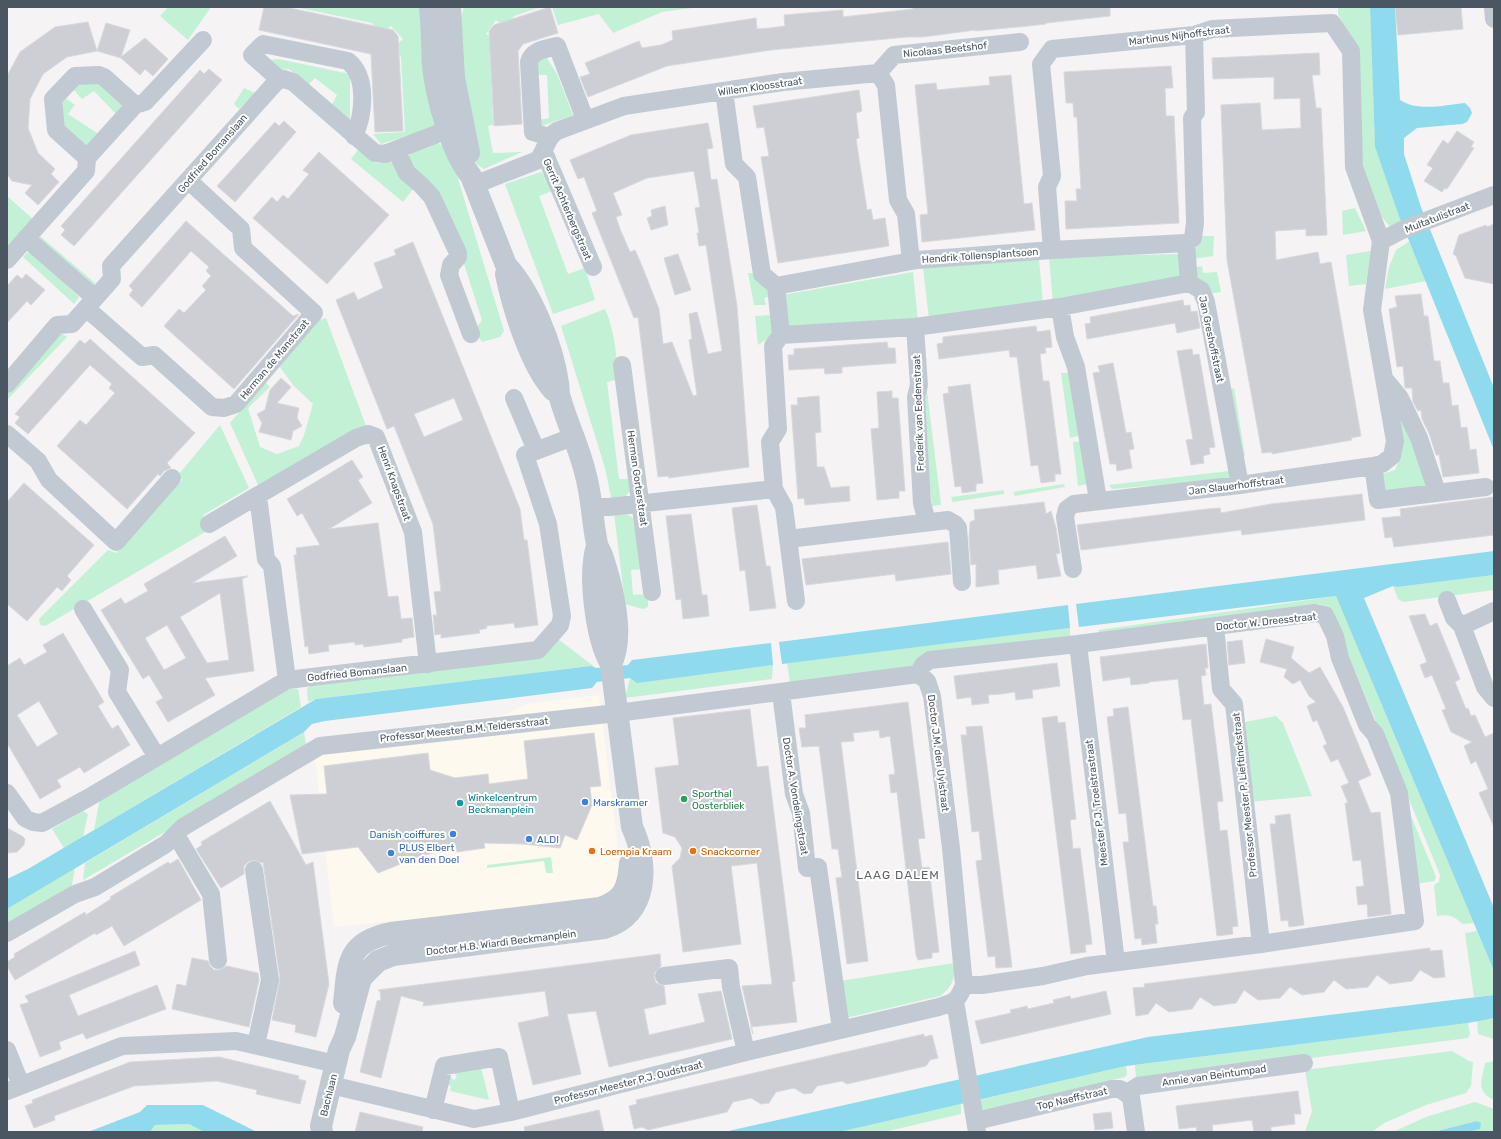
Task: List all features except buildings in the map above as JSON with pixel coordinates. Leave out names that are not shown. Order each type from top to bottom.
[{"type":"street","points":[[430,7],[433,67],[456,126]]},
{"type":"street","points":[[450,7],[456,126]]},
{"type":"street","points":[[1493,7],[1494,19]]},
{"type":"street","name":"Martinus Nijhoffstraat","points":[[1052,250],[1048,187],[1052,176],[1041,64],[1052,49],[1194,35],[1212,29],[1332,23],[1351,50],[1354,167],[1381,241]]},
{"type":"street","points":[[781,335],[915,327],[1060,307],[1189,283],[1186,243],[1193,238],[1195,223],[1192,118],[1196,112],[1194,35]]},
{"type":"street","points":[[7,260],[86,171],[87,158],[135,105],[145,102],[203,40]]},
{"type":"street","name":"Nicolaas Beetshof","points":[[878,73],[894,55],[1020,42]]},
{"type":"street","points":[[354,136],[360,123],[361,79],[356,69],[348,61],[263,44],[252,55],[280,80],[284,79],[293,82],[354,136],[375,154],[385,154],[456,126]]},
{"type":"street","points":[[547,145],[532,132],[529,62],[532,56],[537,52],[556,46],[586,119]]},
{"type":"street","points":[[878,73],[886,85],[898,200],[906,214],[911,261]]},
{"type":"street","name":"Willem Kloosstraat","points":[[472,180],[528,165],[538,160],[557,130],[624,106],[783,82],[878,73]]},
{"type":"street","points":[[87,158],[58,132],[55,126],[53,99],[62,88],[75,76],[99,75],[104,77],[135,105]]},
{"type":"street","name":"Godfried Bomanslaan","points":[[7,384],[58,325],[72,324],[91,303],[112,279],[111,266],[265,93],[280,80]]},
{"type":"street","points":[[724,91],[734,164],[747,178],[762,274],[776,286],[781,335],[773,346],[778,429],[770,442],[774,489],[784,507],[796,601]]},
{"type":"street","name":"Doctor H.B. Wiardi Beckmanplein","points":[[338,1057],[361,978],[372,966],[385,958],[393,955],[604,928],[626,918],[636,905],[640,894],[642,873],[638,844],[632,827],[611,664],[606,655],[595,612],[594,556],[597,546],[593,507],[586,473],[575,436],[559,396],[558,383],[543,329],[530,300],[513,272],[506,265],[472,180],[471,162],[456,126]]},
{"type":"street","name":"Gerrit Achterbergstraat","points":[[547,145],[593,267]]},
{"type":"street","points":[[396,150],[407,173],[432,197],[458,253],[458,257],[451,265],[449,275],[471,334]]},
{"type":"street","name":"Herman de Manstraat","points":[[91,303],[142,357],[154,355],[212,407],[217,409],[236,404],[314,313],[243,248],[241,229],[188,180]]},
{"type":"street","name":"Multatulistraat","points":[[1381,241],[1402,230],[1494,195]]},
{"type":"street","points":[[26,238],[91,303]]},
{"type":"street","name":"Jan Slauerhoffstraat","points":[[1072,569],[1065,517],[1067,509],[1074,504],[1098,500],[1240,485],[1372,466],[1387,461],[1392,456],[1396,445],[1372,310],[1381,241]]},
{"type":"street","name":"Hendrik Tollensplantsoen","points":[[776,286],[911,261],[1052,250],[1186,243]]},
{"type":"street","name":"Jan Greshoffstraat","points":[[1189,283],[1201,290],[1206,302],[1240,485]]},
{"type":"street","points":[[1060,307],[1065,337],[1076,367],[1098,500]]},
{"type":"street","name":"Frederik van Eedenstraat","points":[[915,327],[919,386],[916,397],[922,496],[927,522]]},
{"type":"street","name":"Herman Gorterstraat","points":[[622,365],[652,592]]},
{"type":"street","points":[[1384,380],[1400,398],[1418,438],[1437,492]]},
{"type":"street","points":[[514,398],[536,450],[575,436]]},
{"type":"street","points":[[7,434],[38,461],[49,480],[116,542],[172,478]]},
{"type":"street","name":"Henri Knapstraat","points":[[209,524],[358,437],[368,434],[376,437],[413,532],[428,664]]},
{"type":"street","name":"Godfried Bomanslaan","points":[[7,793],[24,818],[33,822],[42,823],[287,680],[538,650],[560,625],[562,616],[548,524],[525,455],[536,450]]},
{"type":"street","points":[[1372,466],[1378,500],[1486,487]]},
{"type":"street","points":[[593,507],[609,507],[774,489]]},
{"type":"street","points":[[258,496],[266,559],[272,566],[287,680]]},
{"type":"street","points":[[788,539],[948,520],[955,524],[958,528],[962,582]]},
{"type":"street","points":[[1447,600],[1454,618],[1462,626],[1486,687],[1494,698]]},
{"type":"street","points":[[82,609],[120,670],[117,692],[157,757]]},
{"type":"street","points":[[1462,626],[1494,611]]},
{"type":"street","name":"Doctor W. Dreesstraat","points":[[918,674],[923,665],[930,660],[1078,644],[1315,613],[1325,615],[1335,636],[1340,658],[1367,724],[1375,734],[1399,793],[1416,921]]},
{"type":"street","name":"Professor Meester P. Lieftinckstraat","points":[[1215,626],[1221,689],[1234,704],[1261,944]]},
{"type":"street","name":"Meester P.J. Troelstrastraat","points":[[1078,644],[1116,962]]},
{"type":"street","points":[[617,713],[781,693],[918,674]]},
{"type":"street","name":"Doctor J.M. den Uylstraat","points":[[918,674],[927,681],[932,696],[951,848],[960,994],[967,1068]]},
{"type":"street","name":"Doctor A. Vondelingstraat","points":[[781,693],[794,794],[801,813],[807,868],[818,866],[841,1030]]},
{"type":"street","name":"Professor Meester B.M. Teldersstraat","points":[[7,933],[75,894],[95,887],[166,844],[184,827],[320,746],[617,713]]},
{"type":"street","points":[[176,835],[211,894],[218,960]]},
{"type":"street","points":[[254,870],[270,980],[256,1045]]},
{"type":"street","name":"Professor Meester P.J. Oudstraat","points":[[331,1085],[474,1119],[511,1112],[746,1052],[939,1007],[960,994],[982,985],[1043,976],[1087,966],[1261,944],[1416,921]]},
{"type":"street","points":[[664,976],[729,968],[731,987],[746,1052]]},
{"type":"street","points":[[7,1050],[14,1088],[122,1046],[236,1041],[338,1057]]},
{"type":"street","name":"Bachlaan","points":[[319,1130],[338,1057]]},
{"type":"street","points":[[433,1110],[444,1066],[499,1057],[511,1112]]},
{"type":"street","name":"Annie van Beintumpad","points":[[1127,1093],[1138,1086],[1304,1062]]},
{"type":"street","name":"Top Naeffstraat","points":[[967,1068],[977,1126],[1112,1089],[1120,1089],[1127,1093]]},
{"type":"street","points":[[1127,1093],[1132,1103],[1136,1132]]},
{"type":"shaded area","points":[[599,695],[619,857],[618,878],[610,892],[596,900],[577,903],[334,927],[313,740],[318,737],[504,715],[526,704]]},
{"type":"green space","points":[[168,7],[211,7],[188,40],[160,16]]},
{"type":"green space","points":[[295,7],[421,7],[437,117],[434,126],[430,129],[381,144],[373,134],[405,132],[401,57],[393,48],[403,39],[391,26],[381,34],[372,23]]},
{"type":"green space","points":[[464,7],[540,7],[514,16],[506,28],[496,20],[486,34],[497,42],[490,53],[493,125],[488,126],[493,153],[522,152],[484,169],[476,164],[463,101],[459,24]]},
{"type":"green space","points":[[552,7],[700,7],[662,12],[613,33],[599,14],[558,25]]},
{"type":"green space","points":[[1338,7],[1370,7],[1375,147],[1402,221],[1390,227],[1382,217],[1362,170],[1356,49],[1338,14]]},
{"type":"green space","points":[[545,55],[557,74],[573,115],[539,127],[539,120],[549,118],[547,75],[536,75],[536,64]]},
{"type":"green space","points":[[278,59],[350,74],[350,121],[331,106],[337,95],[315,78],[308,85],[289,69],[280,70],[270,60]]},
{"type":"green space","points":[[99,80],[125,106],[116,114],[94,91],[82,99],[71,87],[74,83]]},
{"type":"green space","points":[[244,88],[255,93],[239,109],[234,104]]},
{"type":"green space","points":[[63,96],[75,105],[68,114],[100,135],[87,147],[62,125],[59,97]]},
{"type":"green space","points":[[437,142],[450,152],[504,331],[500,337],[482,342],[475,330],[482,320],[457,242],[407,162],[410,152]]},
{"type":"green space","points":[[358,150],[375,163],[393,162],[413,189],[403,202],[351,159]]},
{"type":"green space","points":[[541,172],[547,178],[552,191],[539,196],[568,274],[585,268],[595,300],[553,314],[505,184]]},
{"type":"green space","points":[[7,196],[34,220],[7,251]]},
{"type":"green space","points":[[1355,208],[1366,231],[1343,235],[1342,211]]},
{"type":"green space","points":[[40,236],[95,283],[94,289],[38,241]]},
{"type":"green space","points":[[1203,236],[1214,236],[1213,256],[1193,259],[1192,250],[1198,245]]},
{"type":"green space","points":[[1410,241],[1426,281],[1385,289],[1389,267],[1396,250]]},
{"type":"green space","points":[[30,250],[79,297],[74,304],[23,257]]},
{"type":"green space","points":[[1371,251],[1366,284],[1349,286],[1346,255]]},
{"type":"green space","points":[[1181,254],[1184,280],[1053,304],[1049,257]]},
{"type":"green space","points":[[1039,259],[1043,304],[929,319],[923,268]]},
{"type":"green space","points":[[1202,266],[1203,273],[1217,272],[1221,292],[1207,294],[1194,281],[1194,268]]},
{"type":"green space","points":[[913,272],[918,321],[785,328],[782,295]]},
{"type":"green space","points":[[748,273],[757,273],[772,296],[764,298],[766,305],[754,305]]},
{"type":"green space","points":[[605,309],[613,334],[619,379],[607,382],[619,479],[631,479],[632,489],[622,500],[612,502],[605,468],[561,326]]},
{"type":"green space","points":[[772,315],[777,332],[758,345],[755,316]]},
{"type":"green space","points":[[326,318],[366,426],[259,487],[230,423],[265,382],[270,387],[248,408],[260,447],[277,454],[299,446],[304,435],[313,404],[293,385],[280,367],[316,321]]},
{"type":"green space","points":[[61,333],[67,337],[7,400],[7,393]]},
{"type":"green space","points":[[1061,373],[1071,373],[1082,435],[1070,438]]},
{"type":"green space","points":[[1234,388],[1245,456],[1240,457],[1229,390]]},
{"type":"green space","points":[[920,391],[927,391],[941,505],[932,506]]},
{"type":"green space","points":[[1393,397],[1419,454],[1427,488],[1381,495],[1379,475],[1395,470],[1402,454]]},
{"type":"green space","points":[[220,425],[249,488],[203,515],[205,532],[45,626],[40,625],[39,619],[108,550],[116,553],[182,480],[179,474]]},
{"type":"green space","points":[[1084,441],[1091,483],[1078,486],[1073,442]]},
{"type":"green space","points":[[1229,471],[1229,479],[1112,489],[1109,485]]},
{"type":"green space","points":[[1064,484],[1065,487],[1015,496],[1013,492]]},
{"type":"green space","points":[[1004,490],[1004,494],[953,502],[951,497]]},
{"type":"green space","points":[[624,512],[637,521],[642,569],[631,570],[633,595],[648,594],[648,607],[643,609],[625,604],[614,513]]},
{"type":"green space","points":[[1494,575],[1494,590],[1403,602],[1398,599],[1393,586],[1397,587]]},
{"type":"green space","points":[[1336,596],[1474,923],[1462,924],[1451,916],[1437,916],[1434,885],[1439,882],[1440,875],[1408,797],[1407,787],[1402,784],[1328,606],[1318,604],[1099,634],[1099,630]]},
{"type":"green space","points":[[1070,628],[1070,639],[924,656],[912,666],[790,683],[787,663]]},
{"type":"green space","points":[[558,639],[596,668],[591,666],[316,699],[308,702],[307,689],[310,686]]},
{"type":"green space","points":[[773,665],[772,679],[625,698],[630,678],[637,682]]},
{"type":"green space","points":[[288,688],[298,689],[301,707],[94,830],[100,798]]},
{"type":"green space","points":[[1276,716],[1283,723],[1312,796],[1250,802],[1245,722]]},
{"type":"green space","points":[[304,732],[306,745],[175,826],[83,880],[85,863]]},
{"type":"green space","points":[[1407,806],[1436,877],[1434,881],[1415,884]]},
{"type":"green space","points":[[83,811],[88,814],[83,837],[64,848],[52,829]]},
{"type":"green space","points":[[551,857],[553,873],[546,873],[544,861],[487,868],[487,865]]},
{"type":"green space","points":[[75,868],[72,885],[69,889],[7,927],[7,909]]},
{"type":"green space","points":[[1477,931],[1494,971],[1494,995],[1474,997],[1465,933]]},
{"type":"green space","points":[[954,963],[952,982],[948,989],[940,996],[846,1018],[840,981]]},
{"type":"green space","points":[[1494,1018],[1494,1039],[1478,1034],[1477,1020]]},
{"type":"green space","points":[[1468,1023],[1470,1034],[1468,1038],[1138,1080],[1136,1079],[1135,1065]]},
{"type":"green space","points":[[1452,1051],[1473,1062],[1471,1086],[1466,1093],[1426,1105],[1384,1123],[1372,1132],[1305,1132],[1312,1111],[1305,1070]]},
{"type":"green space","points":[[1494,1061],[1494,1100],[1484,1093],[1481,1084],[1485,1063]]},
{"type":"green space","points":[[1126,1066],[1127,1074],[1125,1077],[982,1111],[979,1100]]},
{"type":"green space","points":[[481,1067],[489,1100],[450,1091],[451,1086],[445,1084],[450,1077],[454,1080],[457,1077],[453,1071]]},
{"type":"green space","points":[[1475,1102],[1494,1109],[1494,1132],[1468,1132],[1480,1129],[1477,1121],[1433,1132],[1393,1132],[1426,1117]]},
{"type":"green space","points":[[961,1103],[961,1114],[884,1132],[839,1132]]},
{"type":"green space","points":[[189,1124],[204,1132],[150,1132],[155,1125]]},
{"type":"water","points":[[1370,7],[1395,7],[1400,100],[1407,104],[1423,107],[1465,103],[1470,108],[1472,113],[1467,122],[1462,124],[1417,128],[1404,138],[1404,154],[1421,207],[1494,388],[1494,450],[1399,216],[1375,147]]},
{"type":"water","points":[[1494,551],[1494,575],[1397,587],[1393,586],[1364,598],[1494,908],[1494,971],[1336,596],[1079,627],[1076,604]]},
{"type":"water","points":[[1068,605],[1070,628],[782,664],[779,642]]},
{"type":"water","points":[[771,643],[773,665],[637,683],[630,678],[597,682],[592,688],[325,721],[312,724],[304,732],[7,909],[7,879],[28,869],[316,699],[591,666],[596,668],[628,665],[632,660]]},
{"type":"water","points":[[1494,995],[1494,1018],[1468,1023],[1126,1066],[839,1132],[724,1132],[1148,1037]]},
{"type":"water","points":[[147,1105],[203,1105],[257,1132],[204,1132],[189,1124],[155,1125],[150,1132],[88,1132],[140,1112]]},
{"type":"water","points":[[1477,1121],[1481,1123],[1480,1129],[1468,1132],[1433,1132]]},
{"type":"place","name":"Sporthal Oosterbliek","points":[[684,799]]},
{"type":"place","name":"Marskramer","points":[[585,802]]},
{"type":"place","name":"Winkelcentrum Beckmanplein","points":[[460,803]]},
{"type":"place","name":"Danish coiffures","points":[[453,834]]},
{"type":"place","name":"ALDI","points":[[529,839]]},
{"type":"place","name":"Loempia Kraam","points":[[592,851]]},
{"type":"place","name":"Snackcorner","points":[[693,851]]},
{"type":"place","name":"PLUS Elbert van den Doel","points":[[391,853]]},
{"type":"district","name":"LAAG DALEM","points":[[898,875]]}]
